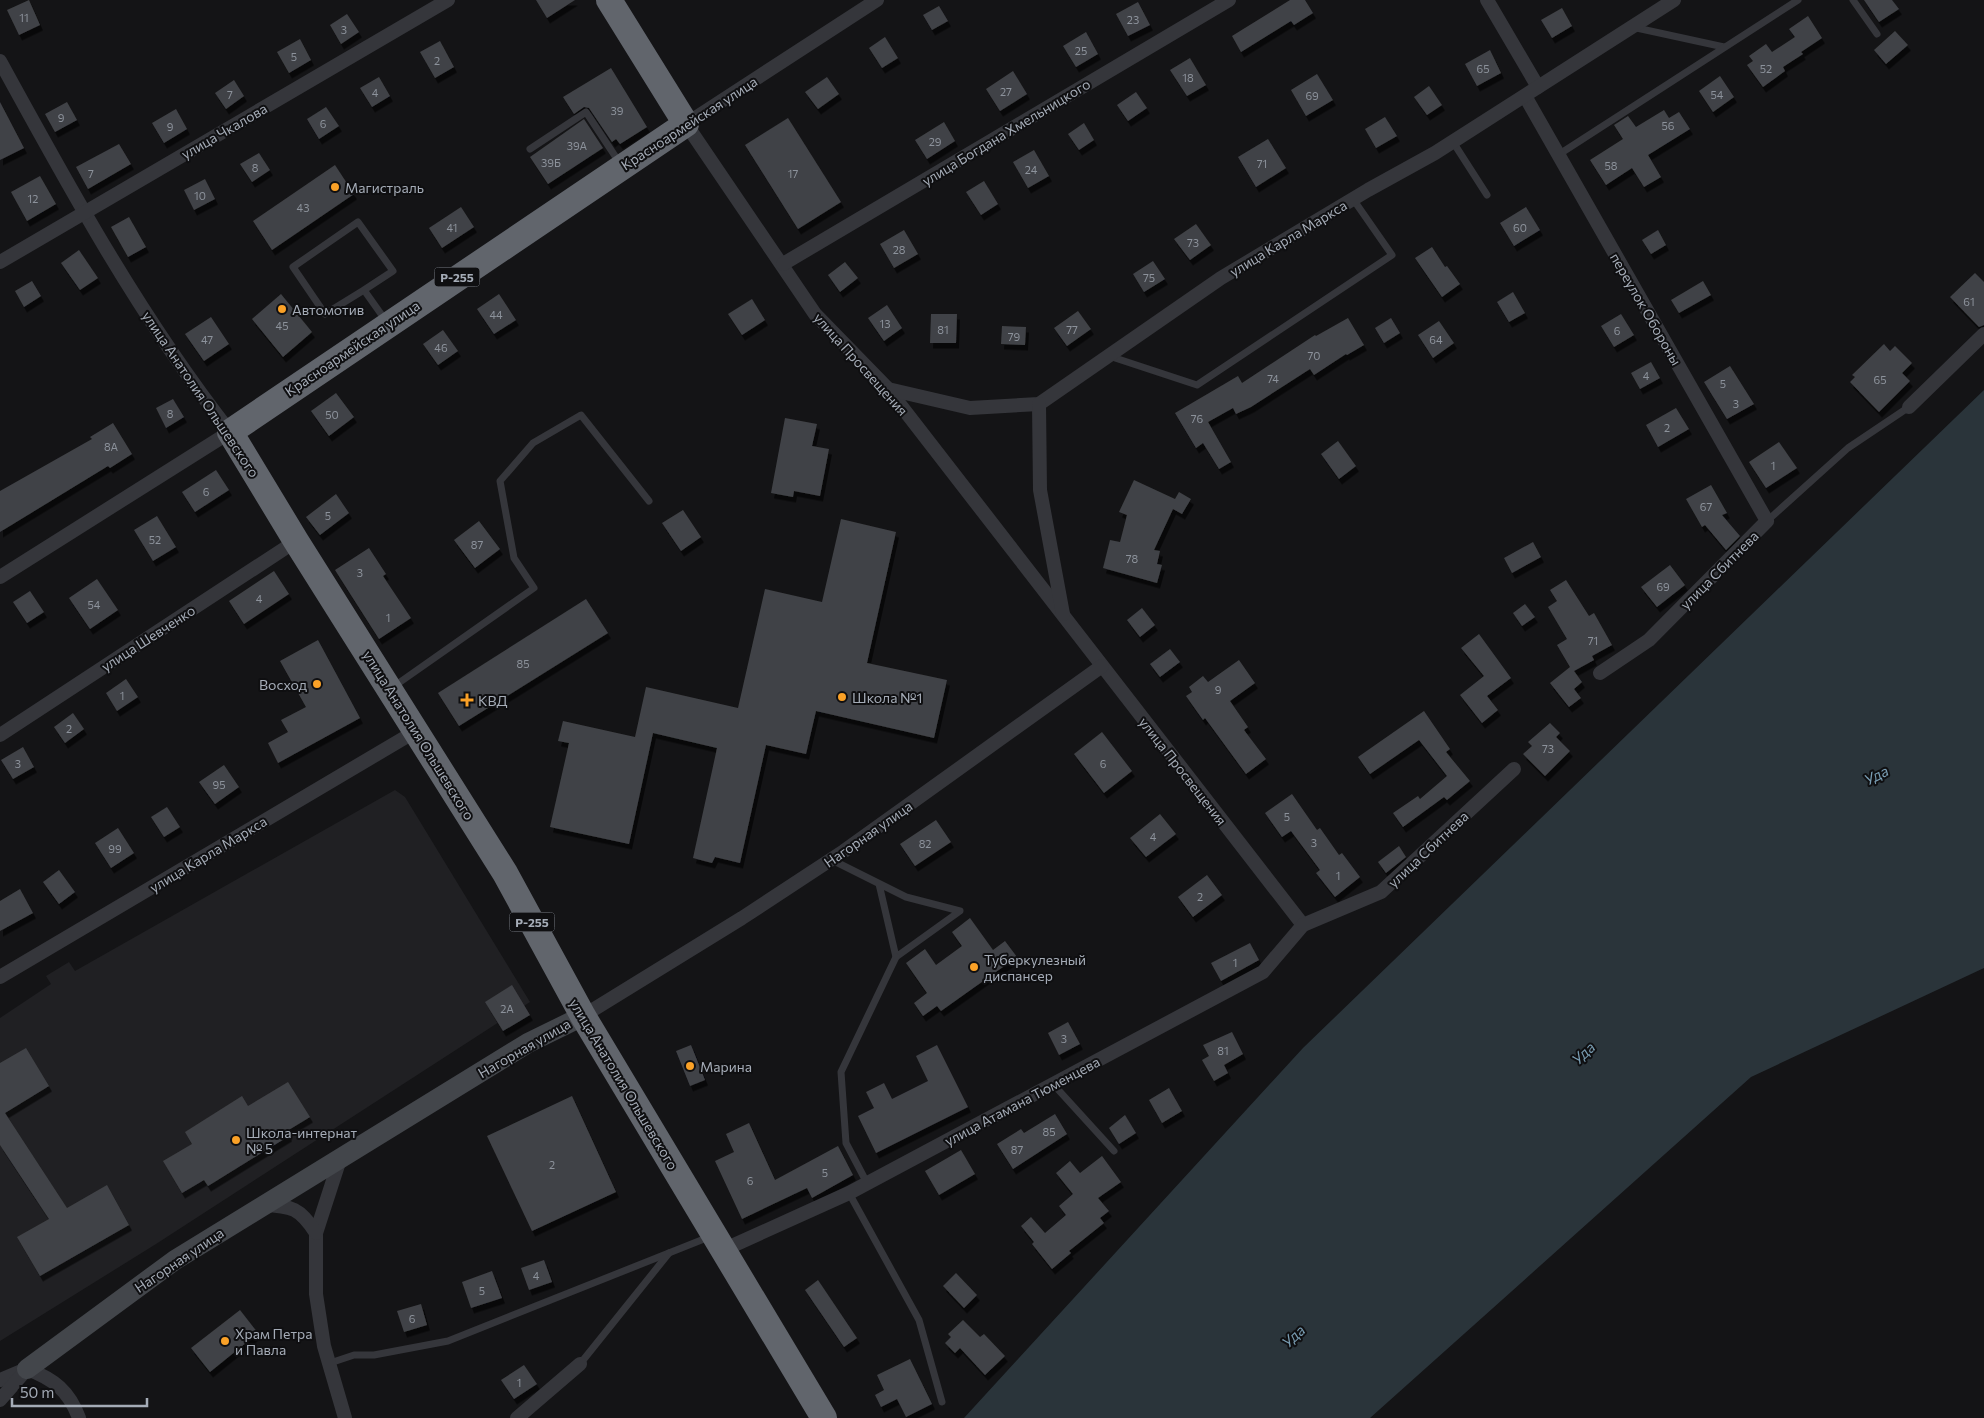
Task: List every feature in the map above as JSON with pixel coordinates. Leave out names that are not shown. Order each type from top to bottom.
[{"type":"highway","name":"улица Просвещения","points":[[609,0],[686,124]]},
{"type":"highway","name":"Красноармейская улица","points":[[230,432],[388,323],[686,124]]},
{"type":"highway","name":"улица Анатолия Ольшевского","points":[[230,432],[296,541],[391,689],[505,873],[583,1016],[824,1418]]},
{"type":"street","name":"улица Чкалова","points":[[0,262],[448,0]]},
{"type":"street","name":"Красноармейская улица","points":[[686,124],[877,0]]},
{"type":"street","name":"улица Богдана Хмельницкого","points":[[783,264],[1229,0]]},
{"type":"street","points":[[1487,0],[1538,87]]},
{"type":"street","name":"улица Карла Маркса","points":[[1039,404],[1221,278],[1453,142],[1674,0]]},
{"type":"street","name":"улица Анатолия Ольшевского","points":[[0,61],[83,213],[191,381],[230,432]]},
{"type":"street","name":"переулок Обороны","points":[[1525,96],[1767,521]]},
{"type":"street","name":"улица Просвещения","points":[[686,124],[783,264],[815,314],[888,389],[1303,926]]},
{"type":"street","points":[[1909,407],[1984,334]]},
{"type":"street","points":[[888,389],[970,408],[1039,404]]},
{"type":"street","name":"улица Просвещения","points":[[1039,404],[1040,490],[1064,617]]},
{"type":"street","name":"Красноармейская улица","points":[[0,577],[230,432]]},
{"type":"street","name":"улица Сбитнева","points":[[1600,674],[1650,640],[1767,521]]},
{"type":"street","name":"улица Шевченко","points":[[0,735],[296,541]]},
{"type":"street","name":"Нагорная улица","points":[[0,1400],[27,1369],[175,1260],[528,1043],[583,1016],[832,860],[1102,666]]},
{"type":"street","name":"улица Карла Маркса","points":[[0,977],[416,730]]},
{"type":"street","name":"улица Сбитнева","points":[[1303,926],[1381,892],[1514,769]]},
{"type":"street","name":"улица Атамана Тюменцева","points":[[719,1243],[849,1193],[1263,972],[1303,926]]},
{"type":"street","points":[[340,1160],[316,1233],[316,1294],[324,1346],[345,1418]]},
{"type":"street","points":[[263,1205],[287,1206],[304,1214],[316,1233]]},
{"type":"street","points":[[517,1418],[580,1364]]},
{"type":"street","points":[[0,1380],[27,1369],[50,1378],[74,1403],[79,1418]]},
{"type":"lane","points":[[1558,155],[1798,0]]},
{"type":"lane","points":[[1853,0],[1877,34]]},
{"type":"lane","points":[[1632,27],[1724,48]]},
{"type":"lane","points":[[530,149],[586,112],[622,166]]},
{"type":"lane","points":[[1453,142],[1487,194]]},
{"type":"lane","points":[[1108,356],[1197,385],[1392,255],[1353,199]]},
{"type":"lane","points":[[358,222],[393,271],[364,290],[325,314],[293,267],[358,222]]},
{"type":"lane","points":[[364,290],[388,323]]},
{"type":"lane","points":[[1767,521],[1848,448],[1909,407]]},
{"type":"lane","points":[[391,689],[534,588],[514,558],[500,481],[534,443],[581,415],[649,501]]},
{"type":"lane","points":[[832,860],[906,897],[960,911],[896,956],[841,1072],[846,1143],[868,1183]]},
{"type":"lane","points":[[879,884],[896,956]]},
{"type":"lane","points":[[1053,1084],[1114,1151]]},
{"type":"lane","points":[[849,1193],[919,1320],[942,1402]]},
{"type":"lane","points":[[330,1364],[354,1355],[374,1355],[448,1341],[670,1253],[719,1243]]},
{"type":"lane","points":[[580,1364],[670,1253]]},
{"type":"shaded area","points":[[395,790],[405,797],[530,1002],[156,1244],[0,1341],[0,1018],[51,984],[46,976],[69,962],[75,971]]},
{"type":"water","name":"Уда","points":[[1984,390],[1984,968],[1751,1077],[1370,1418],[964,1418],[1303,1048]]},
{"type":"building","points":[[29,0],[40,25],[19,35],[7,10]]},
{"type":"building","points":[[536,0],[575,0],[547,18]]},
{"type":"building","points":[[1290,0],[1305,0],[1313,13],[1294,25],[1291,21],[1241,52],[1232,36]]},
{"type":"building","points":[[1864,0],[1892,0],[1899,9],[1879,22]]},
{"type":"building","points":[[1138,2],[1150,25],[1128,36],[1116,14]]},
{"type":"building","points":[[939,6],[948,21],[932,30],[923,15]]},
{"type":"building","points":[[1562,8],[1572,26],[1552,38],[1541,20]]},
{"type":"building","points":[[347,14],[359,32],[341,44],[330,25]]},
{"type":"building","points":[[1808,16],[1822,38],[1801,52],[1803,54],[1783,67],[1785,71],[1763,87],[1747,65],[1753,61],[1749,56],[1766,44],[1772,52],[1795,37],[1789,29]]},
{"type":"building","points":[[1895,31],[1908,45],[1886,64],[1874,50]]},
{"type":"building","points":[[1086,32],[1098,54],[1076,67],[1063,46]]},
{"type":"building","points":[[885,37],[898,58],[882,68],[869,48]]},
{"type":"building","points":[[300,39],[311,60],[289,73],[277,52]]},
{"type":"building","points":[[440,41],[454,67],[435,78],[420,52]]},
{"type":"building","points":[[1490,50],[1501,73],[1477,86],[1465,64]]},
{"type":"building","points":[[1190,58],[1206,85],[1187,96],[1170,70]]},
{"type":"building","points":[[611,68],[647,127],[620,144],[616,139],[612,142],[589,108],[584,107],[574,114],[563,97]]},
{"type":"building","points":[[1013,71],[1027,94],[1000,111],[986,89]]},
{"type":"building","points":[[1317,74],[1333,100],[1306,116],[1291,90]]},
{"type":"building","points":[[1720,76],[1734,97],[1713,112],[1699,91]]},
{"type":"building","points":[[379,77],[390,96],[372,107],[360,88]]},
{"type":"building","points":[[827,77],[839,94],[818,109],[805,92]]},
{"type":"building","points":[[234,80],[244,96],[226,109],[215,93]]},
{"type":"building","points":[[1429,86],[1442,105],[1427,115],[1414,97]]},
{"type":"building","points":[[1136,92],[1147,108],[1128,121],[1117,105]]},
{"type":"building","points":[[0,102],[24,148],[0,160]]},
{"type":"building","points":[[67,102],[77,120],[55,132],[45,114]]},
{"type":"building","points":[[326,107],[339,126],[319,139],[307,119]]},
{"type":"building","points":[[176,109],[187,129],[164,143],[152,123]]},
{"type":"building","points":[[1664,110],[1669,118],[1679,112],[1690,129],[1648,155],[1661,177],[1644,187],[1632,168],[1606,185],[1590,160],[1623,139],[1614,125],[1628,116],[1636,127]]},
{"type":"building","points":[[1385,117],[1397,136],[1376,148],[1365,129]]},
{"type":"building","points":[[788,118],[841,202],[798,229],[745,145]]},
{"type":"building","points":[[584,119],[603,148],[548,184],[530,157]]},
{"type":"building","points":[[944,122],[955,141],[927,159],[915,140]]},
{"type":"building","points":[[1084,123],[1094,140],[1079,150],[1068,134]]},
{"type":"building","points":[[1268,139],[1286,168],[1256,187],[1238,157]]},
{"type":"building","points":[[119,144],[131,164],[88,189],[76,167]]},
{"type":"building","points":[[1034,150],[1049,176],[1028,188],[1013,162]]},
{"type":"building","points":[[259,153],[270,170],[252,182],[240,164]]},
{"type":"building","name":"Магистраль","points":[[335,165],[354,194],[272,250],[253,221]]},
{"type":"building","points":[[40,176],[56,204],[27,221],[11,192]]},
{"type":"building","points":[[205,179],[215,199],[194,210],[184,190]]},
{"type":"building","points":[[984,181],[998,204],[981,215],[966,192]]},
{"type":"building","points":[[461,207],[474,227],[442,248],[429,228]]},
{"type":"building","points":[[1526,207],[1540,230],[1514,246],[1500,223]]},
{"type":"building","points":[[129,217],[146,247],[128,257],[111,227]]},
{"type":"building","points":[[1196,224],[1211,245],[1190,260],[1174,239]]},
{"type":"building","points":[[904,230],[918,254],[894,268],[880,244]]},
{"type":"building","points":[[1658,230],[1666,245],[1651,254],[1642,240]]},
{"type":"building","points":[[1432,247],[1445,267],[1447,266],[1460,284],[1442,297],[1415,258]]},
{"type":"building","points":[[79,250],[98,278],[80,290],[61,263]]},
{"type":"building","points":[[1153,261],[1165,279],[1144,292],[1133,274]]},
{"type":"building","points":[[845,262],[858,278],[840,292],[828,275]]},
{"type":"building","points":[[1975,273],[1984,282],[1984,325],[1979,327],[1950,297]]},
{"type":"building","points":[[32,281],[41,296],[24,307],[15,291]]},
{"type":"building","points":[[1703,281],[1711,295],[1679,313],[1671,300]]},
{"type":"building","points":[[1513,292],[1525,313],[1509,322],[1497,302]]},
{"type":"building","points":[[281,294],[312,332],[283,357],[252,319]]},
{"type":"building","points":[[499,294],[516,320],[494,334],[477,309]]},
{"type":"building","points":[[752,299],[765,320],[742,335],[728,314]]},
{"type":"building","points":[[887,305],[902,328],[884,341],[868,318]]},
{"type":"building","points":[[1078,311],[1091,329],[1067,346],[1054,328]]},
{"type":"building","points":[[931,314],[957,314],[956,343],[930,343]]},
{"type":"building","points":[[1621,314],[1634,335],[1614,347],[1601,326]]},
{"type":"building","points":[[211,317],[229,344],[204,361],[185,334]]},
{"type":"building","points":[[1348,318],[1364,345],[1346,354],[1314,375],[1310,369],[1251,407],[1236,414],[1233,408],[1208,422],[1231,462],[1219,469],[1203,443],[1196,448],[1175,413],[1238,376],[1242,383],[1315,335]]},
{"type":"building","points":[[1391,318],[1400,333],[1384,343],[1375,328]]},
{"type":"building","points":[[1439,321],[1454,343],[1433,358],[1418,335]]},
{"type":"building","points":[[1002,326],[1026,327],[1025,345],[1001,344]]},
{"type":"building","points":[[443,330],[458,351],[438,365],[423,344]]},
{"type":"building","points":[[1884,344],[1890,351],[1895,346],[1912,363],[1902,373],[1910,381],[1879,412],[1850,382],[1855,377],[1852,375]]},
{"type":"building","points":[[1651,362],[1660,378],[1640,389],[1631,373]]},
{"type":"building","points":[[1730,366],[1754,404],[1727,419],[1704,382]]},
{"type":"building","points":[[336,393],[354,417],[329,436],[311,411]]},
{"type":"building","points":[[173,399],[184,417],[166,428],[156,408]]},
{"type":"building","points":[[1676,408],[1689,429],[1658,447],[1646,425]]},
{"type":"building","points":[[785,418],[817,424],[812,446],[829,449],[820,496],[794,491],[793,497],[771,493]]},
{"type":"building","points":[[113,423],[132,454],[110,468],[108,466],[0,532],[0,491],[92,439],[90,437]]},
{"type":"building","points":[[1338,441],[1356,466],[1339,479],[1321,454]]},
{"type":"building","points":[[1779,442],[1797,468],[1766,488],[1749,462]]},
{"type":"building","points":[[216,470],[229,490],[195,512],[182,492]]},
{"type":"building","points":[[1134,480],[1175,499],[1179,492],[1191,499],[1182,514],[1173,509],[1154,550],[1160,551],[1157,564],[1162,565],[1157,583],[1103,568],[1110,540],[1120,542],[1127,515],[1119,512]]},
{"type":"building","points":[[1711,485],[1727,513],[1722,515],[1740,536],[1726,550],[1705,525],[1702,527],[1686,499]]},
{"type":"building","points":[[336,494],[349,513],[320,535],[306,517]]},
{"type":"building","points":[[683,510],[701,537],[681,551],[662,523]]},
{"type":"building","points":[[157,516],[176,547],[153,561],[134,530]]},
{"type":"building","name":"Школа №1","points":[[841,519],[896,532],[867,663],[947,680],[934,738],[816,711],[806,754],[766,745],[740,863],[715,857],[712,863],[693,858],[717,748],[653,733],[629,844],[550,827],[569,743],[558,741],[563,721],[635,737],[646,687],[738,708],[765,589],[822,602]]},
{"type":"building","points":[[479,521],[500,549],[475,568],[454,540]]},
{"type":"building","points":[[1533,542],[1541,557],[1512,573],[1504,558]]},
{"type":"building","points":[[369,548],[386,574],[383,576],[411,618],[379,639],[335,570]]},
{"type":"building","points":[[1670,565],[1685,585],[1657,607],[1641,587]]},
{"type":"building","points":[[274,571],[289,594],[244,624],[229,601]]},
{"type":"building","points":[[97,579],[118,610],[90,629],[69,598]]},
{"type":"building","points":[[1566,580],[1589,616],[1594,613],[1612,645],[1592,656],[1594,660],[1574,671],[1582,682],[1574,689],[1581,698],[1569,707],[1550,683],[1570,667],[1557,645],[1567,639],[1548,607],[1557,601],[1550,590]]},
{"type":"building","points":[[30,591],[44,612],[27,623],[13,602]]},
{"type":"building","points":[[586,599],[608,633],[459,726],[438,693]]},
{"type":"building","points":[[1525,604],[1535,617],[1522,626],[1513,613]]},
{"type":"building","points":[[1142,608],[1155,625],[1140,637],[1127,620]]},
{"type":"building","points":[[1479,634],[1511,678],[1487,696],[1498,710],[1482,723],[1460,695],[1484,676],[1461,648]]},
{"type":"building","name":"Восход","points":[[318,640],[360,718],[278,763],[268,743],[288,732],[281,720],[306,707],[280,661]]},
{"type":"building","points":[[1170,649],[1180,662],[1160,677],[1150,664]]},
{"type":"building","points":[[1239,660],[1255,683],[1230,701],[1248,727],[1244,730],[1266,759],[1246,774],[1205,718],[1203,720],[1186,696],[1192,692],[1189,687],[1203,676],[1208,682]]},
{"type":"building","points":[[126,679],[138,697],[117,711],[106,693]]},
{"type":"building","points":[[1424,711],[1450,749],[1446,752],[1470,781],[1447,800],[1444,797],[1403,827],[1393,813],[1418,796],[1420,799],[1447,776],[1419,740],[1370,774],[1358,757]]},
{"type":"building","points":[[73,713],[84,729],[65,743],[54,727]]},
{"type":"building","points":[[1550,723],[1560,733],[1556,737],[1570,751],[1545,776],[1523,754],[1532,746],[1528,742]]},
{"type":"building","points":[[1102,732],[1132,771],[1104,793],[1074,754]]},
{"type":"building","points":[[23,747],[34,767],[13,779],[1,760]]},
{"type":"building","points":[[224,765],[239,787],[215,804],[199,782]]},
{"type":"building","points":[[1292,794],[1317,830],[1320,828],[1339,855],[1342,853],[1360,877],[1335,897],[1316,873],[1320,870],[1291,831],[1282,837],[1265,813]]},
{"type":"building","points":[[167,807],[180,827],[164,837],[151,817]]},
{"type":"building","points":[[1160,814],[1176,834],[1146,857],[1130,838]]},
{"type":"building","points":[[936,820],[951,842],[915,866],[900,844]]},
{"type":"building","points":[[118,828],[134,853],[111,868],[95,843]]},
{"type":"building","points":[[1399,846],[1406,857],[1386,873],[1378,862]]},
{"type":"building","points":[[59,870],[75,892],[59,904],[43,882]]},
{"type":"building","points":[[1207,875],[1222,895],[1193,917],[1178,897]]},
{"type":"building","points":[[20,889],[33,913],[0,931],[0,901]]},
{"type":"building","name":"Туберкулезный диспансер","points":[[970,918],[993,950],[1005,941],[1017,957],[941,1011],[937,1006],[923,1016],[914,1003],[927,993],[906,963],[925,949],[936,965],[962,946],[952,932]]},
{"type":"building","points":[[1250,943],[1259,960],[1221,981],[1211,963]]},
{"type":"building","points":[[512,985],[530,1015],[503,1031],[485,1002]]},
{"type":"building","points":[[1068,1022],[1080,1044],[1059,1055],[1048,1033]]},
{"type":"building","points":[[1232,1032],[1243,1054],[1224,1065],[1228,1073],[1214,1081],[1202,1060],[1209,1056],[1203,1045]]},
{"type":"building","name":"Марина","points":[[691,1045],[705,1080],[690,1086],[676,1051]]},
{"type":"building","points":[[937,1045],[968,1107],[876,1153],[858,1116],[874,1108],[866,1092],[884,1083],[892,1099],[928,1081],[916,1056]]},
{"type":"building","points":[[26,1048],[49,1086],[5,1113],[67,1208],[107,1185],[129,1225],[40,1276],[17,1237],[49,1219],[0,1145],[0,1063]]},
{"type":"building","name":"Школа-интернат № 5","points":[[288,1082],[310,1117],[287,1131],[289,1136],[208,1186],[204,1180],[182,1193],[163,1161],[192,1144],[185,1132],[242,1096],[248,1106]]},
{"type":"building","points":[[1169,1088],[1182,1111],[1162,1123],[1149,1100]]},
{"type":"building","points":[[572,1096],[616,1192],[532,1231],[487,1136]]},
{"type":"building","points":[[1055,1114],[1067,1134],[1013,1169],[997,1144],[1021,1129],[1024,1133]]},
{"type":"building","points":[[1125,1115],[1136,1133],[1119,1144],[1109,1128]]},
{"type":"building","points":[[749,1123],[775,1180],[838,1146],[853,1175],[812,1198],[807,1188],[742,1219],[715,1161],[734,1152],[726,1134]]},
{"type":"building","points":[[961,1150],[975,1174],[939,1195],[925,1171]]},
{"type":"building","points":[[1102,1156],[1121,1182],[1098,1198],[1109,1211],[1100,1218],[1104,1223],[1069,1251],[1071,1253],[1052,1269],[1032,1244],[1034,1242],[1021,1226],[1031,1217],[1045,1233],[1066,1215],[1059,1206],[1073,1194],[1056,1173],[1070,1161],[1080,1173]]},
{"type":"building","points":[[544,1260],[552,1282],[529,1290],[521,1268]]},
{"type":"building","points":[[492,1271],[502,1298],[471,1308],[462,1282]]},
{"type":"building","points":[[956,1273],[977,1295],[964,1308],[943,1286]]},
{"type":"building","points":[[818,1280],[857,1338],[844,1347],[805,1290]]},
{"type":"building","points":[[421,1304],[427,1325],[404,1332],[397,1311]]},
{"type":"building","name":"Храм Петра и Павла","points":[[240,1310],[258,1333],[210,1372],[191,1348]]},
{"type":"building","points":[[963,1320],[980,1337],[984,1334],[1005,1356],[985,1375],[960,1348],[955,1353],[945,1343],[951,1337],[948,1334]]},
{"type":"building","points":[[910,1359],[932,1404],[906,1417],[897,1399],[881,1407],[875,1395],[884,1390],[877,1375]]},
{"type":"building","points":[[524,1365],[537,1384],[514,1399],[501,1380]]},
{"type":"place","name":"Магистраль","points":[[335,187]]},
{"type":"place","name":"Автомотив","points":[[282,309]]},
{"type":"place","name":"Восход","points":[[317,684]]},
{"type":"place","name":"Школа №1","points":[[842,697]]},
{"type":"place","name":"КВД","points":[[467,700]]},
{"type":"place","name":"Туберкулезный диспансер","points":[[974,967]]},
{"type":"place","name":"Марина","points":[[690,1066]]},
{"type":"place","name":"Школа-интернат № 5","points":[[236,1140]]},
{"type":"place","name":"Храм Петра и Павла","points":[[225,1341]]}]
